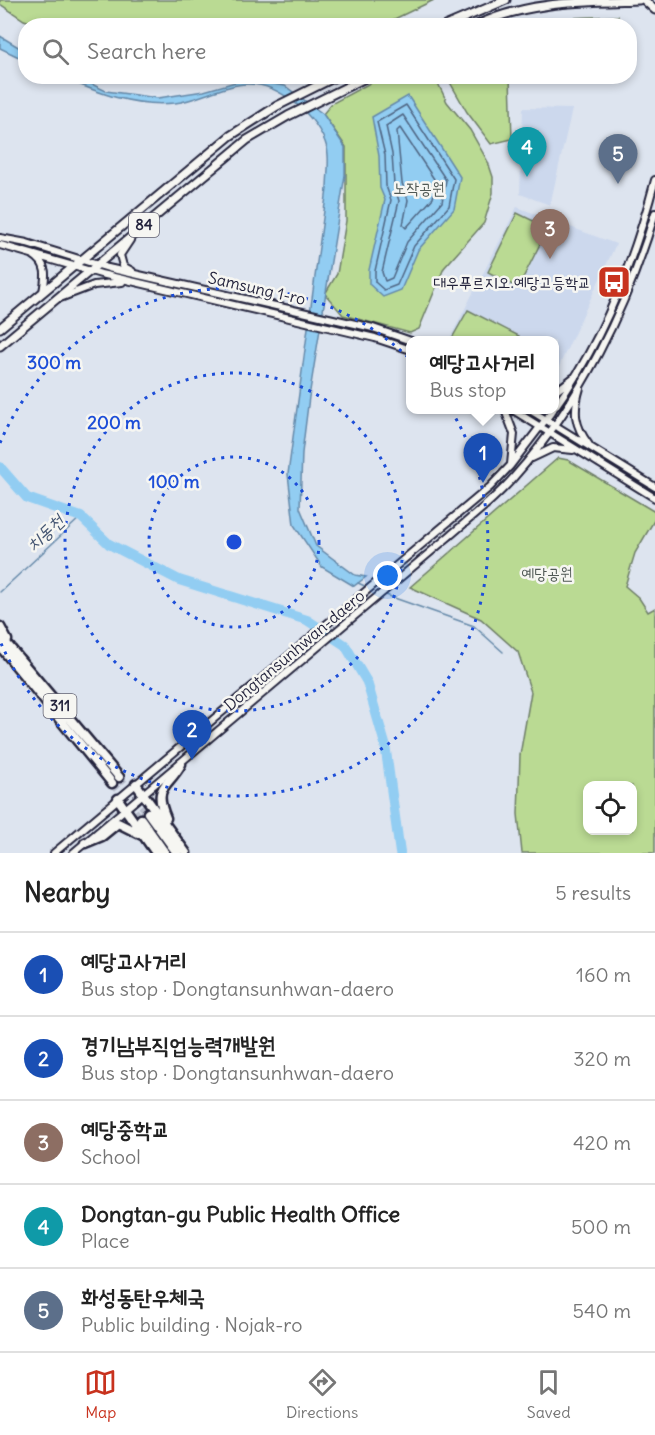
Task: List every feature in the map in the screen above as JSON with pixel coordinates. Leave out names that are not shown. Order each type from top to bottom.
[{"type":"highway","name":"311","points":[[1,631],[3,648],[116,780]]},
{"type":"highway","points":[[172,832],[161,805],[160,790],[181,764]]},
{"type":"highway","points":[[136,784],[186,853]]},
{"type":"highway","points":[[118,799],[156,853]]},
{"type":"highway","points":[[148,813],[177,853]]},
{"type":"highway","points":[[141,819],[165,853]]},
{"type":"highway","points":[[85,843],[102,836],[118,823],[144,836]]},
{"type":"main road","points":[[464,18],[506,0]]},
{"type":"main road","points":[[494,18],[539,6],[639,0]]},
{"type":"main road","points":[[644,0],[655,10]]},
{"type":"main road","name":"84","points":[[0,328],[214,149],[277,106],[320,84]]},
{"type":"main road","name":"84","points":[[2,344],[230,153],[288,116],[352,84]]},
{"type":"street","points":[[591,448],[580,432],[575,418],[581,382],[621,307],[653,210],[655,180]]},
{"type":"street","points":[[559,400],[574,378],[616,298],[653,210]]},
{"type":"street","points":[[138,230],[120,255],[123,266],[140,279]]},
{"type":"street","points":[[0,238],[27,243],[78,263]]},
{"type":"street","points":[[0,245],[78,263]]},
{"type":"street","points":[[22,249],[42,262],[46,275],[43,292]]},
{"type":"street","name":"Samsung 1-ro","points":[[78,263],[96,265],[140,279],[406,349]]},
{"type":"street","name":"Samsung 1-ro","points":[[78,263],[90,271],[140,279],[337,320],[406,340]]},
{"type":"street","points":[[54,300],[105,282],[140,279]]},
{"type":"street","points":[[559,389],[574,378]]},
{"type":"street","name":"Dongtansunhwan-daero","points":[[73,853],[499,493],[529,460],[581,382]]},
{"type":"street","points":[[564,393],[565,399],[571,398]]},
{"type":"street","points":[[506,414],[514,434],[510,466]]},
{"type":"street","points":[[519,414],[655,498]]},
{"type":"street","points":[[537,414],[655,487]]},
{"type":"street","points":[[510,466],[550,414]]},
{"type":"street","points":[[528,443],[534,442],[536,449]]},
{"type":"street","points":[[529,460],[553,448],[563,447],[587,455]]},
{"type":"street","name":"Dongtansunhwan-daero","points":[[54,853],[477,499],[510,466]]},
{"type":"shaded area","points":[[523,108],[572,109],[550,205],[520,194]]},
{"type":"shaded area","points":[[517,207],[616,244],[559,366],[559,336],[451,336]]},
{"type":"green space","points":[[0,0],[434,0],[397,18],[21,18],[0,4]]},
{"type":"green space","points":[[618,16],[618,18],[568,18]]},
{"type":"green space","name":"노작공원","points":[[368,84],[438,84],[447,102],[470,130],[488,162],[493,177],[493,193],[484,223],[444,268],[419,329],[410,333],[343,315],[325,294],[337,274],[346,221],[346,147],[323,114],[331,104]]},
{"type":"green space","points":[[451,84],[510,84],[512,139],[491,144],[467,112]]},
{"type":"green space","points":[[517,213],[548,228],[518,288],[488,272]]},
{"type":"green space","points":[[468,310],[519,336],[453,336]]},
{"type":"green space","name":"예당공원","points":[[558,458],[568,460],[655,512],[655,519],[635,553],[625,586],[639,598],[648,612],[655,608],[655,853],[522,853],[518,814],[520,755],[531,692],[518,652],[481,619],[410,587]]},
{"type":"water","points":[[0,36],[18,47],[18,57],[0,48]]},
{"type":"water","points":[[79,84],[92,84],[106,91],[158,98],[204,91],[228,84],[246,84],[193,99],[160,104],[117,98]]},
{"type":"water","points":[[246,84],[285,86],[323,114],[345,147],[345,175],[302,453],[300,508],[316,546],[355,575],[366,577],[354,586],[322,567],[294,525],[288,474],[327,189],[328,153],[323,136],[307,114],[284,95],[259,85]]},
{"type":"water","points":[[408,96],[460,177],[454,209],[418,250],[401,290],[383,297],[369,284],[369,270],[385,200],[380,188],[379,156],[372,117]]},
{"type":"waterway","points":[[0,467],[27,498],[81,517],[109,544],[179,580],[307,620],[345,645],[367,682],[385,744],[400,853]]},
{"type":"waterway","name":"치동천","points":[[0,592],[81,517]]},
{"type":"waterway","points":[[358,583],[367,587]]},
{"type":"waterway","points":[[383,594],[474,626],[503,652]]},
{"type":"tunnel","points":[[119,777],[148,813]]},
{"type":"tunnel","points":[[112,783],[141,819]]},
{"type":"place","name":"Dongtan-gu Public Health Office","points":[[527,177]]},
{"type":"place","name":"화성동탄우체국","points":[[618,184]]},
{"type":"place","name":"예당중학교","points":[[550,259]]},
{"type":"place","name":"대우푸르지오.예당고등학교","points":[[614,282]]},
{"type":"place","name":"예당고사거리","points":[[483,483]]},
{"type":"place","name":"경기남부직업능력개발원","points":[[192,760]]}]
